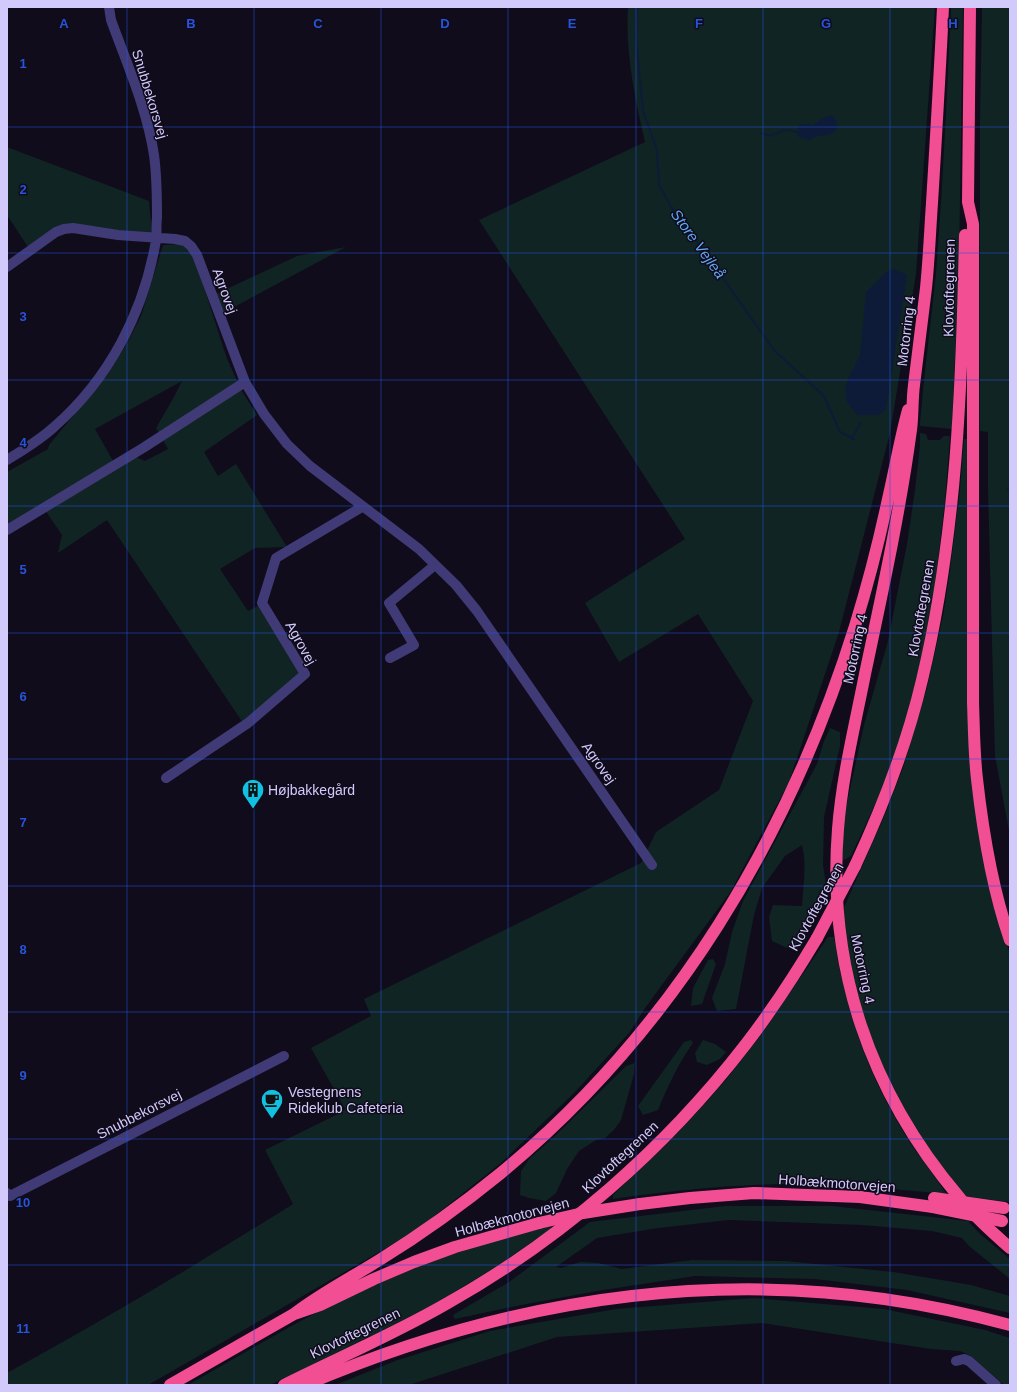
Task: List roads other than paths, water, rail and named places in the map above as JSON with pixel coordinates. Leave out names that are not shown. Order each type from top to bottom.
[{"type":"highway","name":"Motorring 4","points":[[942,7],[939,97],[926,285],[913,391],[912,427],[880,605],[850,746],[838,829],[836,882],[839,927],[851,994],[860,1025],[876,1065],[894,1103],[914,1137],[935,1168],[961,1200],[1010,1248]]},
{"type":"highway","points":[[970,7],[968,202],[973,224],[973,702],[977,778],[988,858],[1003,919],[1010,940]]},
{"type":"highway","name":"Klovtoftegrenen","points":[[284,1385],[393,1332],[454,1299],[505,1268],[604,1194],[648,1154],[720,1077],[794,976],[817,938],[855,866],[885,798],[907,733],[922,681],[937,614],[952,503],[957,442],[963,345],[965,225],[968,202]]},
{"type":"highway","points":[[294,1314],[316,1298],[382,1259],[446,1216],[502,1172],[532,1146],[586,1093],[648,1024],[704,947],[744,884],[778,822],[812,746],[829,703],[854,630],[870,572],[889,498],[903,427],[913,391]]},
{"type":"highway","name":"Holbækmotorvejen","points":[[170,1385],[294,1314],[320,1305],[414,1262],[484,1238],[539,1223],[584,1213],[640,1204],[754,1193],[797,1194],[833,1190],[934,1202]]},
{"type":"highway","points":[[934,1202],[1007,1209]]},
{"type":"highway","points":[[934,1202],[1006,1222]]},
{"type":"highway","points":[[305,1385],[356,1364],[413,1344],[491,1322],[578,1303],[664,1292],[711,1289],[776,1289],[843,1294],[927,1306],[1010,1325]]},
{"type":"street","name":"Snubbekorsvej","points":[[7,460],[26,449],[54,428],[82,400],[104,372],[120,346],[136,312],[147,281],[156,238],[157,193],[154,155],[148,125],[112,20],[109,7]]},
{"type":"street","points":[[7,267],[56,232],[64,229],[73,228],[118,236],[156,238]]},
{"type":"street","name":"Agrovej","points":[[156,238],[185,241],[191,246],[197,255],[245,382],[264,414],[287,444],[310,466],[419,549],[456,585],[477,611],[652,864]]},
{"type":"street","points":[[7,530],[143,448],[245,382]]},
{"type":"street","name":"Agrovej","points":[[166,778],[248,723],[305,674],[262,603],[276,558],[362,507]]},
{"type":"street","points":[[390,658],[414,645],[389,603],[435,565]]},
{"type":"street","name":"Snubbekorsvej","points":[[7,1194],[10,1196],[284,1056]]},
{"type":"street","points":[[956,1361],[964,1359],[969,1361],[996,1385]]},
{"type":"water","points":[[831,115],[836,121],[837,127],[831,134],[817,136],[810,140],[800,138],[797,134],[798,126],[803,124],[813,125]]},
{"type":"water","points":[[894,269],[907,275],[886,410],[878,415],[857,415],[847,402],[845,388],[860,355],[866,292],[886,272]]},
{"type":"waterway","name":"Store Vejleå","points":[[637,7],[636,40],[643,111],[657,150],[659,185],[676,215],[688,229],[774,350],[824,396],[840,432],[854,439]]},
{"type":"waterway","points":[[761,133],[773,135],[783,130],[797,132]]},
{"type":"waterway","points":[[851,439],[861,423]]},
{"type":"place","name":"Højbakkegård","points":[[253,810]]},
{"type":"place","name":"Vestegnens Rideklub Cafeteria","points":[[272,1120]]}]
